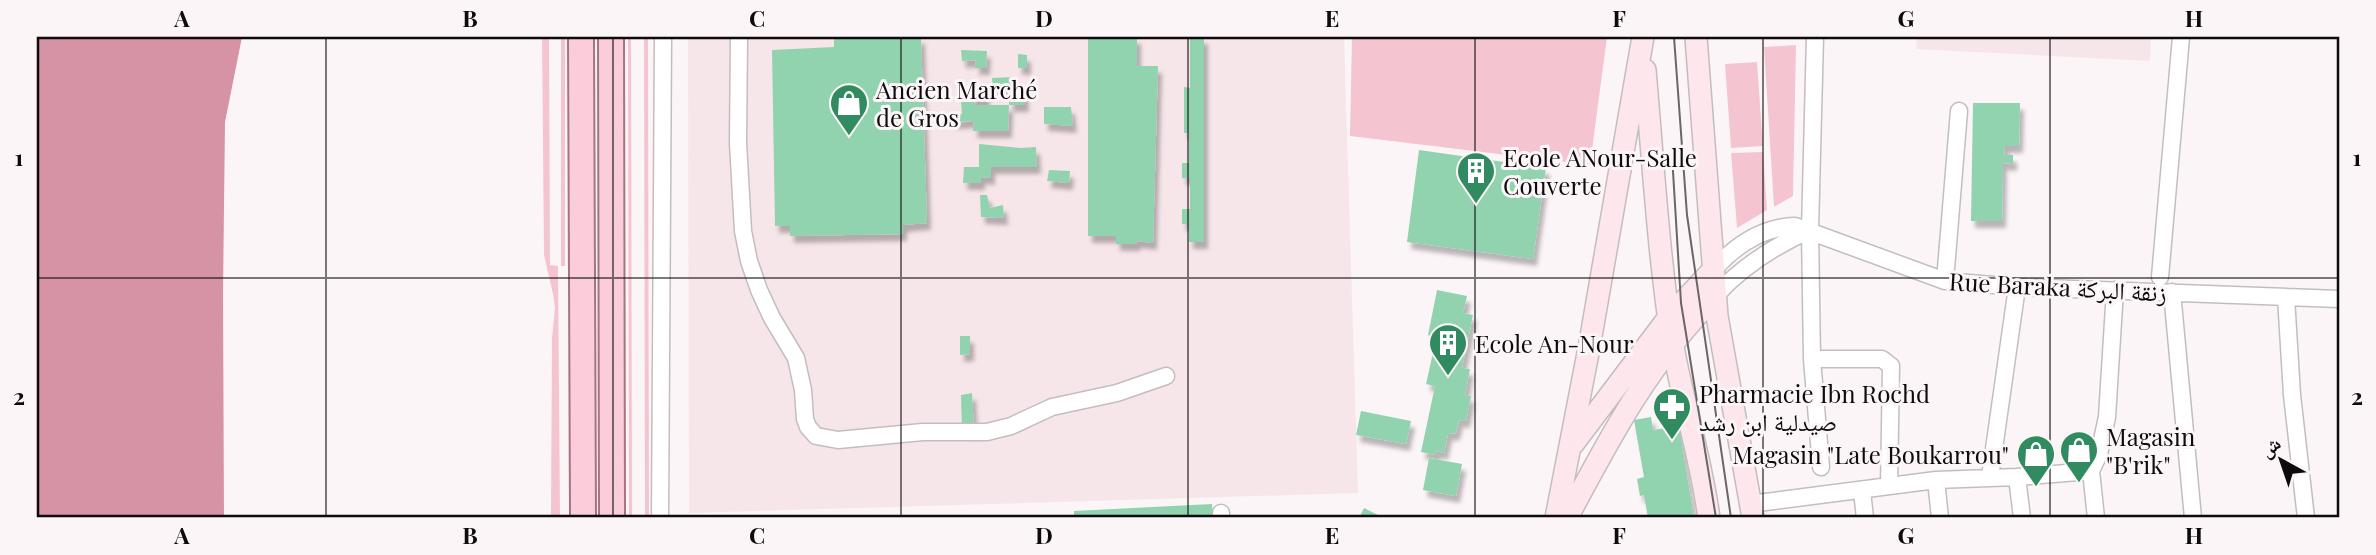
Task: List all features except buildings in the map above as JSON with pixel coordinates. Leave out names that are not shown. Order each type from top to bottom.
[{"type":"main road","points":[[581,37],[583,518]]},
{"type":"main road","points":[[611,37],[612,518]]},
{"type":"main road","points":[[1643,37],[1657,217],[1669,317],[1709,518]]},
{"type":"main road","points":[[1556,518],[1590,348],[1643,37]]},
{"type":"main road","points":[[1696,37],[1720,334],[1760,511]]},
{"type":"main road","points":[[1569,449],[1669,317],[1714,269]]},
{"type":"main road","points":[[1567,518],[1623,414],[1685,327],[1716,295]]},
{"type":"street","points":[[660,518],[663,37]]},
{"type":"street","points":[[739,37],[738,143],[743,231],[759,290],[796,358],[805,419],[808,428],[816,436],[838,440],[923,432],[987,432],[1012,426],[1052,407],[1117,393],[1166,376]]},
{"type":"street","points":[[1815,37],[1810,230],[1812,359],[1821,467]]},
{"type":"street","points":[[2160,277],[2181,37]]},
{"type":"street","points":[[1945,281],[1959,111]]},
{"type":"street","name":"Rue Baraka زنقة البركة","points":[[1714,269],[1747,241],[1766,232],[1795,226],[1945,281],[2017,287],[2339,299]]},
{"type":"street","points":[[1716,295],[1752,262],[1780,244],[1810,230]]},
{"type":"street","points":[[1990,477],[2017,287]]},
{"type":"street","points":[[2096,518],[2091,471],[2099,454],[2107,417],[2115,290]]},
{"type":"street","points":[[2172,292],[2193,518]]},
{"type":"street","points":[[2286,297],[2292,395],[2306,518]]},
{"type":"street","points":[[1812,359],[1882,359],[1892,366],[1889,486]]},
{"type":"street","points":[[1760,511],[1889,486],[1936,480],[2091,471]]},
{"type":"street","points":[[2017,477],[2022,518]]},
{"type":"street","points":[[1936,480],[1940,518]]},
{"type":"street","points":[[1862,491],[1865,518]]},
{"type":"shaded area","points":[[37,37],[242,37],[225,122],[224,518],[37,518]]},
{"type":"shaded area","points":[[542,37],[549,37],[550,265],[558,266],[560,518],[551,518],[552,338],[555,308],[544,255]]},
{"type":"shaded area","points":[[561,37],[565,37],[565,266],[561,266]]},
{"type":"shaded area","points":[[628,37],[631,37],[632,518],[629,518]]},
{"type":"shaded area","points":[[644,37],[648,37],[649,518],[645,518]]},
{"type":"shaded area","points":[[688,37],[1344,37],[1358,493],[689,513]]},
{"type":"shaded area","points":[[1352,37],[1607,37],[1590,165],[1350,136]]},
{"type":"shaded area","points":[[1917,37],[2151,37],[2150,61],[1916,49]]},
{"type":"shaded area","points":[[1796,45],[1793,196],[1774,207],[1764,47]]},
{"type":"shaded area","points":[[1757,62],[1763,146],[1731,148],[1725,64]]},
{"type":"shaded area","points":[[1763,152],[1767,210],[1737,228],[1731,153]]},
{"type":"tram line","points":[[1674,37],[1687,215],[1731,518]]},
{"type":"tram line","points":[[1672,155],[1681,303],[1716,518]]},
{"type":"place","name":"Ancien Marché de Gros","points":[[849,137]]},
{"type":"place","name":"Ecole ANour-Salle Couverte","points":[[1476,205]]},
{"type":"place","name":"Ecole An-Nour","points":[[1448,377]]},
{"type":"place","name":"Pharmacie Ibn Rochd صيدلية ابن رشد","points":[[1672,441]]},
{"type":"place","name":"Magasin \"B'rik\"","points":[[2079,484]]},
{"type":"place","name":"Magasin \"Late Boukarrou\"","points":[[2036,488]]}]
